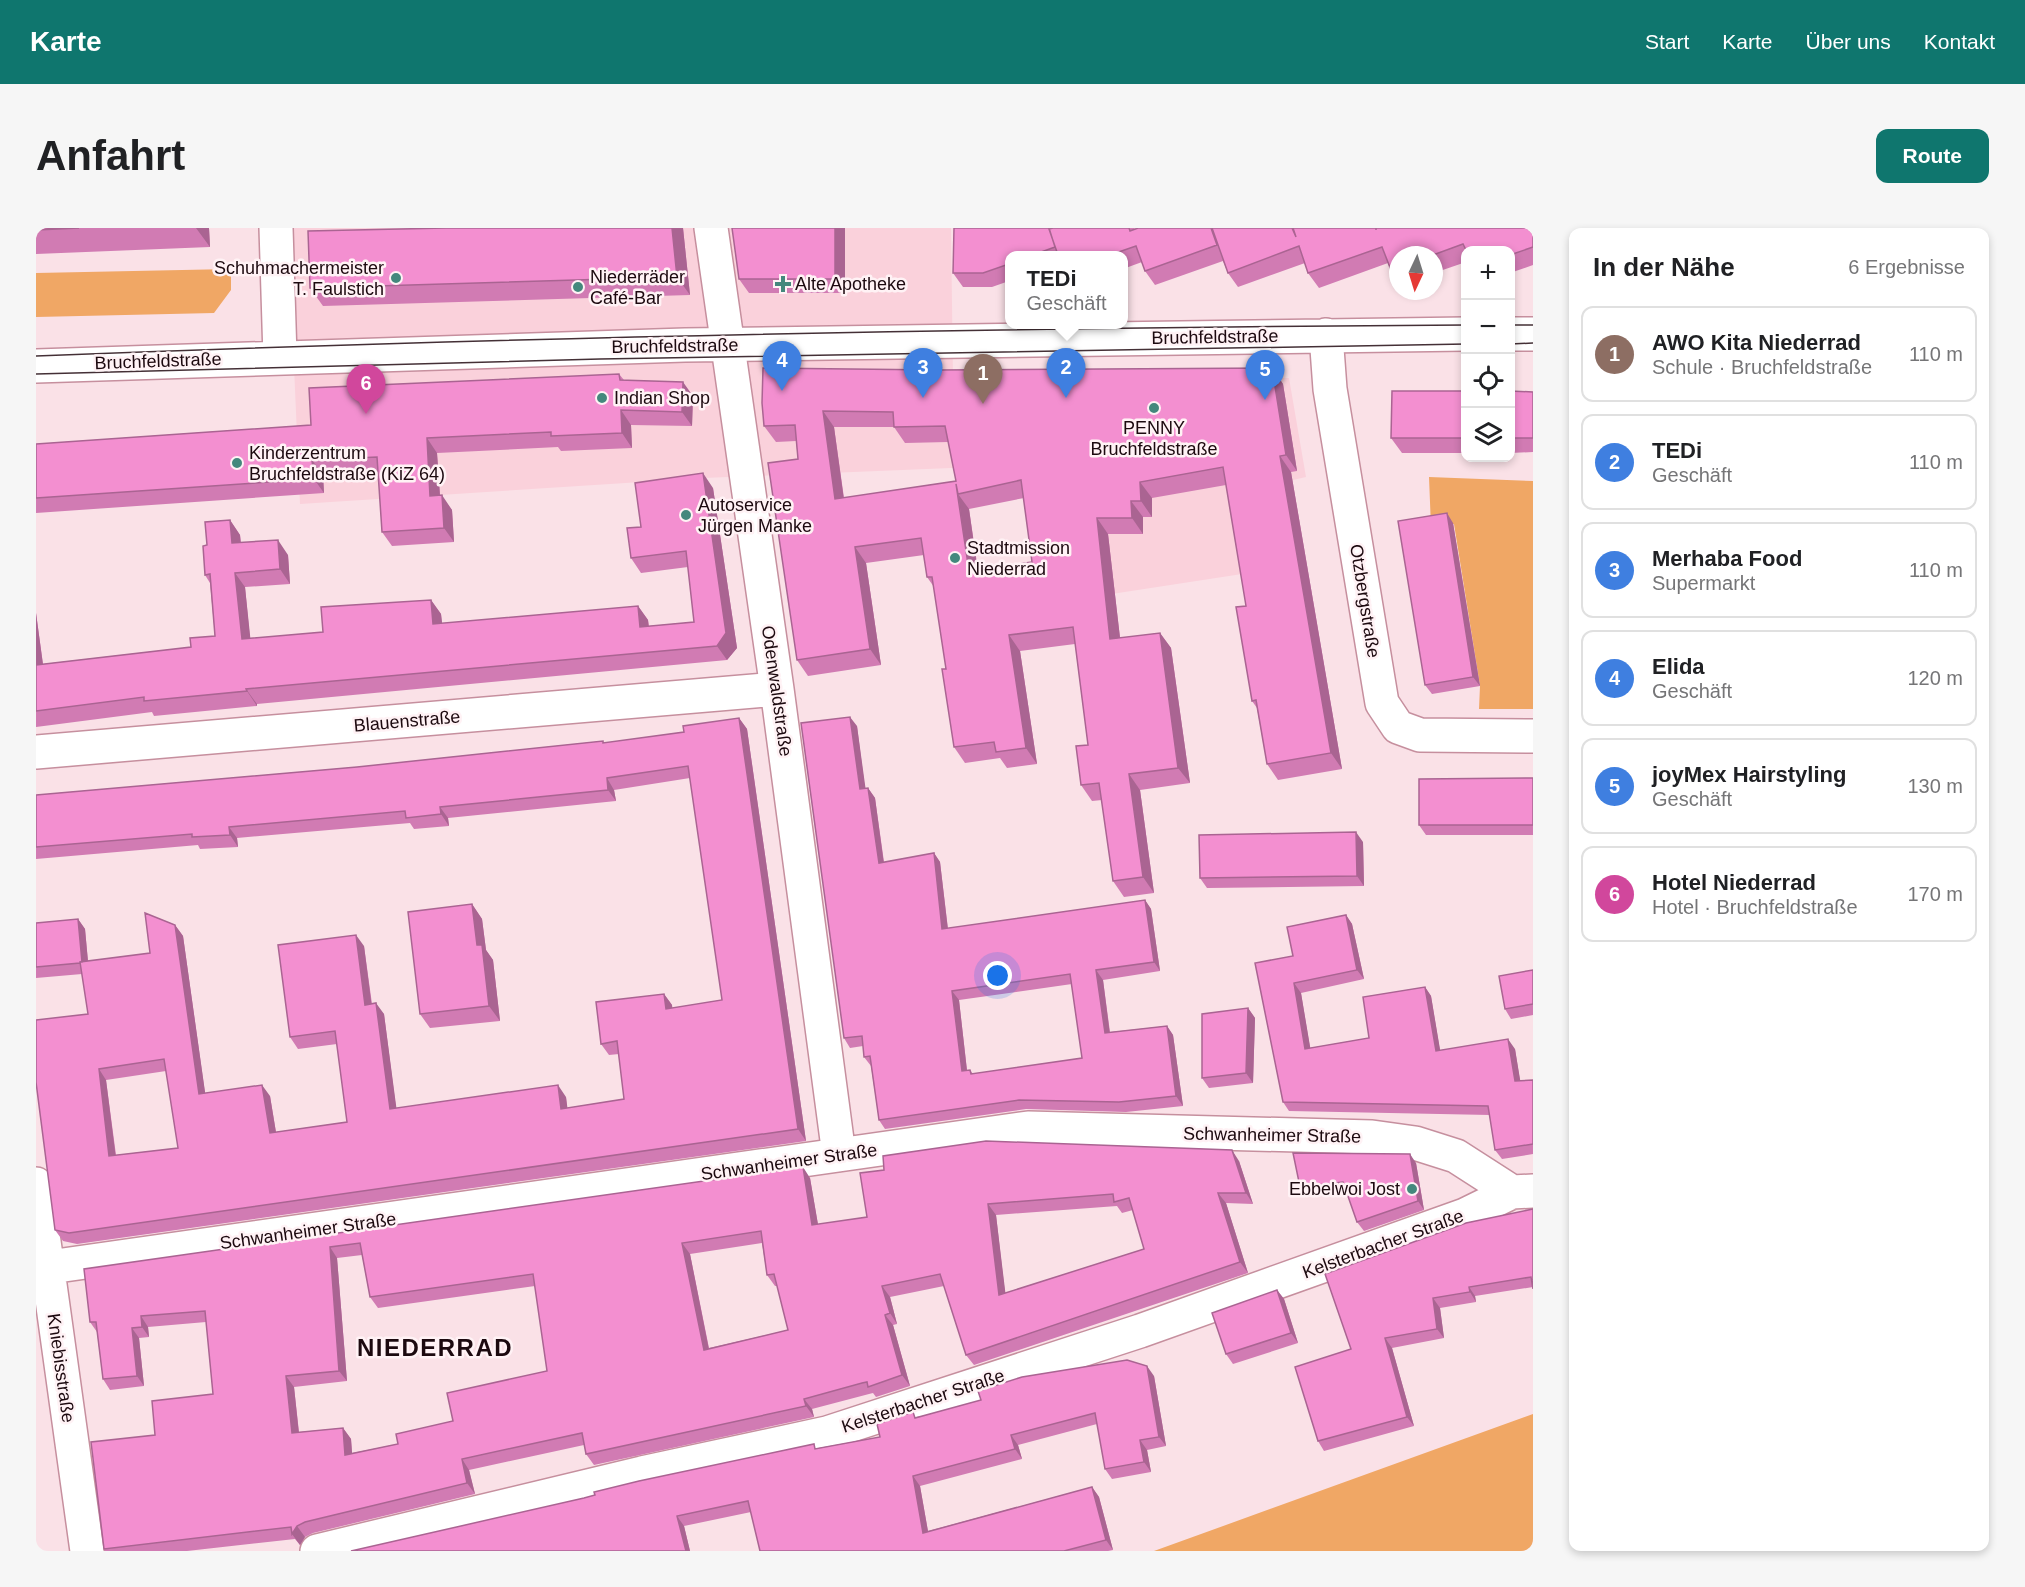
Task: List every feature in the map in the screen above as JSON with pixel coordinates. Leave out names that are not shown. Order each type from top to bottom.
[{"type":"street","points":[[276,228],[280,357]]},
{"type":"street","name":"Odenwaldstraße","points":[[711,228],[777,690],[839,1155]]},
{"type":"street","name":"Bruchfeldstraße","points":[[36,366],[729,344],[1461,334]]},
{"type":"street","points":[[1515,334],[1533,334]]},
{"type":"street","name":"Otzbergstraße","points":[[1326,335],[1330,389],[1382,703],[1398,727],[1420,735],[1533,736]]},
{"type":"street","name":"Blauenstraße","points":[[36,752],[777,690]]},
{"type":"street","name":"Schwanheimer Straße","points":[[42,1269],[1028,1128],[1372,1137],[1415,1143],[1456,1156],[1522,1192]]},
{"type":"street","points":[[1456,1156],[1465,1215]]},
{"type":"street","name":"Kniebisstraße","points":[[36,1184],[42,1269],[87,1551]]},
{"type":"street","name":"Kelsterbacher Straße","points":[[317,1551],[642,1473],[827,1433],[1140,1331],[1465,1215],[1522,1192]]},
{"type":"shaded area","points":[[288,228],[951,228],[953,380],[1289,378],[1306,477],[1228,495],[1242,574],[1040,605],[1022,465],[704,478],[300,504]]},
{"type":"shaded area","points":[[231,269],[231,290],[214,313],[36,317],[36,273]]},
{"type":"shaded area","points":[[1429,477],[1533,481],[1533,709],[1479,709],[1480,686],[1454,524],[1431,527]]},
{"type":"shaded area","points":[[1533,1414],[1533,1551],[1154,1551]]},
{"type":"building","points":[[36,228],[79,228],[36,230]]},
{"type":"building","points":[[446,228],[672,228],[677,277],[310,288],[308,231]]},
{"type":"building","points":[[732,228],[835,228],[835,279],[739,279]]},
{"type":"building","points":[[954,228],[1049,228],[1055,247],[1044,251],[1005,251],[1005,265],[983,273],[953,273]]},
{"type":"building","points":[[1129,228],[1130,231],[1138,228],[1211,228],[1217,245],[1145,271],[1136,246],[1122,251],[1057,251],[1049,229]]},
{"type":"building","points":[[1212,228],[1292,228],[1296,237],[1293,228],[1533,228],[1533,247],[1515,253],[1515,246],[1464,246],[1463,244],[1443,251],[1443,246],[1389,246],[1389,265],[1382,247],[1308,273],[1299,246],[1228,273]]},
{"type":"building","points":[[763,368],[938,370],[1272,368],[1286,455],[1280,456],[1331,753],[1267,764],[1256,700],[1252,701],[1236,607],[1246,606],[1223,467],[1140,482],[1141,501],[1131,501],[1132,518],[1097,518],[1110,639],[1160,633],[1178,768],[1129,774],[1143,877],[1113,881],[1099,783],[1081,785],[1076,746],[1088,745],[1073,627],[1009,635],[1026,748],[996,752],[994,742],[954,747],[942,669],[946,669],[932,577],[927,577],[921,538],[855,547],[870,649],[797,660],[768,463],[798,459],[795,425],[764,426]],"holes":[[[823,411],[893,412],[894,427],[945,426],[956,481],[835,499]],[[1021,480],[1032,562],[969,571],[956,484],[958,494]]]},
{"type":"building","points":[[619,374],[620,380],[683,382],[682,412],[621,410],[622,433],[551,436],[551,432],[427,438],[430,496],[442,495],[444,528],[382,532],[377,457],[312,460],[314,479],[36,498],[36,444],[311,425],[309,388]]},
{"type":"building","points":[[1392,391],[1461,391],[1461,438],[1391,438]]},
{"type":"building","points":[[1515,391],[1533,392],[1533,438],[1515,438]]},
{"type":"building","points":[[703,473],[726,633],[717,646],[246,689],[247,691],[144,701],[144,697],[36,711],[36,665],[191,647],[190,638],[215,636],[210,574],[205,575],[203,546],[207,545],[205,522],[230,520],[232,543],[278,540],[280,569],[235,573],[242,639],[323,632],[321,607],[431,600],[433,624],[638,606],[640,627],[694,622],[686,551],[631,558],[627,528],[641,527],[635,483]]},
{"type":"building","points":[[1447,513],[1473,677],[1425,685],[1398,521]]},
{"type":"building","points":[[850,717],[860,789],[868,788],[879,863],[934,853],[942,929],[1145,900],[1154,962],[1096,970],[1105,1033],[1167,1026],[1176,1096],[1119,1102],[1019,1100],[879,1120],[870,1056],[864,1057],[862,1036],[844,1038],[801,723]],"holes":[[[1070,974],[1082,1058],[971,1074],[970,1070],[962,1071],[952,991]]]},
{"type":"building","points":[[739,718],[798,1129],[69,1233],[55,1230],[36,1082],[36,1020],[88,1014],[80,962],[150,953],[145,913],[175,925],[199,1094],[262,1085],[270,1133],[347,1122],[335,1031],[290,1037],[278,945],[356,935],[365,1005],[376,1003],[390,1109],[558,1085],[561,1109],[624,1099],[617,1041],[601,1044],[596,1002],[664,994],[666,1009],[722,1000],[688,766],[607,778],[608,790],[440,807],[441,814],[406,818],[405,811],[229,827],[230,835],[192,837],[192,834],[36,847],[36,795],[357,767],[603,741],[603,743],[684,732],[683,726]],"holes":[[[164,1059],[178,1148],[109,1156],[99,1069]]]},
{"type":"building","points":[[1533,778],[1533,825],[1419,825],[1419,779]]},
{"type":"building","points":[[1356,832],[1357,876],[1200,878],[1199,835]]},
{"type":"building","points":[[472,904],[477,945],[482,945],[489,1006],[420,1014],[408,912]]},
{"type":"building","points":[[1346,915],[1357,970],[1294,983],[1305,1049],[1369,1038],[1363,997],[1425,987],[1436,1051],[1508,1039],[1515,1081],[1533,1080],[1533,1144],[1495,1150],[1488,1106],[1283,1102],[1255,963],[1293,956],[1287,927]]},
{"type":"building","points":[[78,919],[82,962],[36,967],[36,923]]},
{"type":"building","points":[[1533,970],[1533,1004],[1505,1009],[1499,976]]},
{"type":"building","points":[[1248,1008],[1246,1073],[1202,1078],[1202,1014]]},
{"type":"building","points":[[986,1141],[1232,1150],[1246,1193],[1218,1193],[1240,1262],[966,1355],[940,1274],[882,1286],[890,1313],[885,1315],[902,1375],[868,1387],[867,1382],[862,1383],[804,1399],[806,1406],[586,1454],[582,1433],[462,1459],[467,1483],[305,1522],[297,1526],[292,1534],[291,1527],[104,1549],[91,1442],[155,1435],[152,1401],[213,1394],[205,1311],[141,1316],[142,1327],[132,1328],[137,1376],[103,1379],[96,1322],[90,1322],[84,1269],[803,1167],[812,1225],[867,1217],[860,1173],[884,1170],[883,1156]],"holes":[[[1113,1194],[1114,1202],[1129,1198],[1144,1249],[999,1295],[988,1204]],[[761,1231],[767,1275],[774,1274],[788,1330],[704,1350],[682,1243]],[[360,1243],[370,1297],[533,1274],[547,1371],[447,1393],[453,1421],[396,1434],[398,1444],[345,1455],[343,1428],[292,1433],[286,1376],[339,1371],[330,1247]]]},
{"type":"building","points":[[1293,1153],[1410,1154],[1418,1201],[1357,1222],[1343,1182],[1300,1187]]},
{"type":"building","points":[[1533,1209],[1533,1289],[1531,1277],[1469,1287],[1470,1292],[1433,1298],[1437,1329],[1385,1338],[1407,1417],[1318,1441],[1295,1367],[1351,1349],[1325,1274],[1466,1223]]},
{"type":"building","points":[[1277,1290],[1291,1333],[1226,1354],[1212,1313]]},
{"type":"building","points":[[1127,1360],[1147,1366],[1159,1437],[1140,1440],[1144,1462],[1105,1469],[1095,1413],[1011,1435],[1015,1449],[913,1476],[923,1533],[1092,1487],[1106,1540],[1064,1551],[760,1551],[748,1501],[677,1516],[686,1551],[351,1551],[584,1498],[595,1495],[594,1492],[639,1481],[814,1444],[815,1449],[880,1437],[877,1424],[913,1412],[915,1418],[981,1400],[978,1391],[1022,1377]]},
{"type":"tram line","points":[[1128,328],[1461,325]]},
{"type":"tram line","points":[[1515,325],[1533,325]]},
{"type":"tram line","points":[[36,356],[751,334],[1048,329]]},
{"type":"tram line","points":[[1515,344],[1533,343]]},
{"type":"tram line","points":[[36,374],[600,359],[1461,344]]},
{"type":"place","name":"Schuhmachermeister T. Faulstich","points":[[396,278]]},
{"type":"place","name":"Alte Apotheke","points":[[783,284]]},
{"type":"place","name":"Niederräder Café-Bar","points":[[578,287]]},
{"type":"place","name":"Elida","points":[[782,391]]},
{"type":"place","name":"Indian Shop","points":[[602,398]]},
{"type":"place","name":"Merhaba Food","points":[[923,398]]},
{"type":"place","name":"TEDi","points":[[1066,398]]},
{"type":"place","name":"joyMex Hairstyling","points":[[1265,400]]},
{"type":"place","name":"AWO Kita Niederrad","points":[[983,404]]},
{"type":"place","name":"PENNY Bruchfeldstraße","points":[[1154,408]]},
{"type":"place","name":"Hotel Niederrad","points":[[366,414]]},
{"type":"place","name":"Kinderzentrum Bruchfeldstraße (KiZ 64)","points":[[237,463]]},
{"type":"place","name":"Autoservice Jürgen Manke","points":[[686,515]]},
{"type":"place","name":"Stadtmission Niederrad","points":[[955,558]]},
{"type":"place","name":"Ebbelwoi Jost","points":[[1412,1189]]},
{"type":"district","name":"NIEDERRAD","points":[[435,1348]]}]
